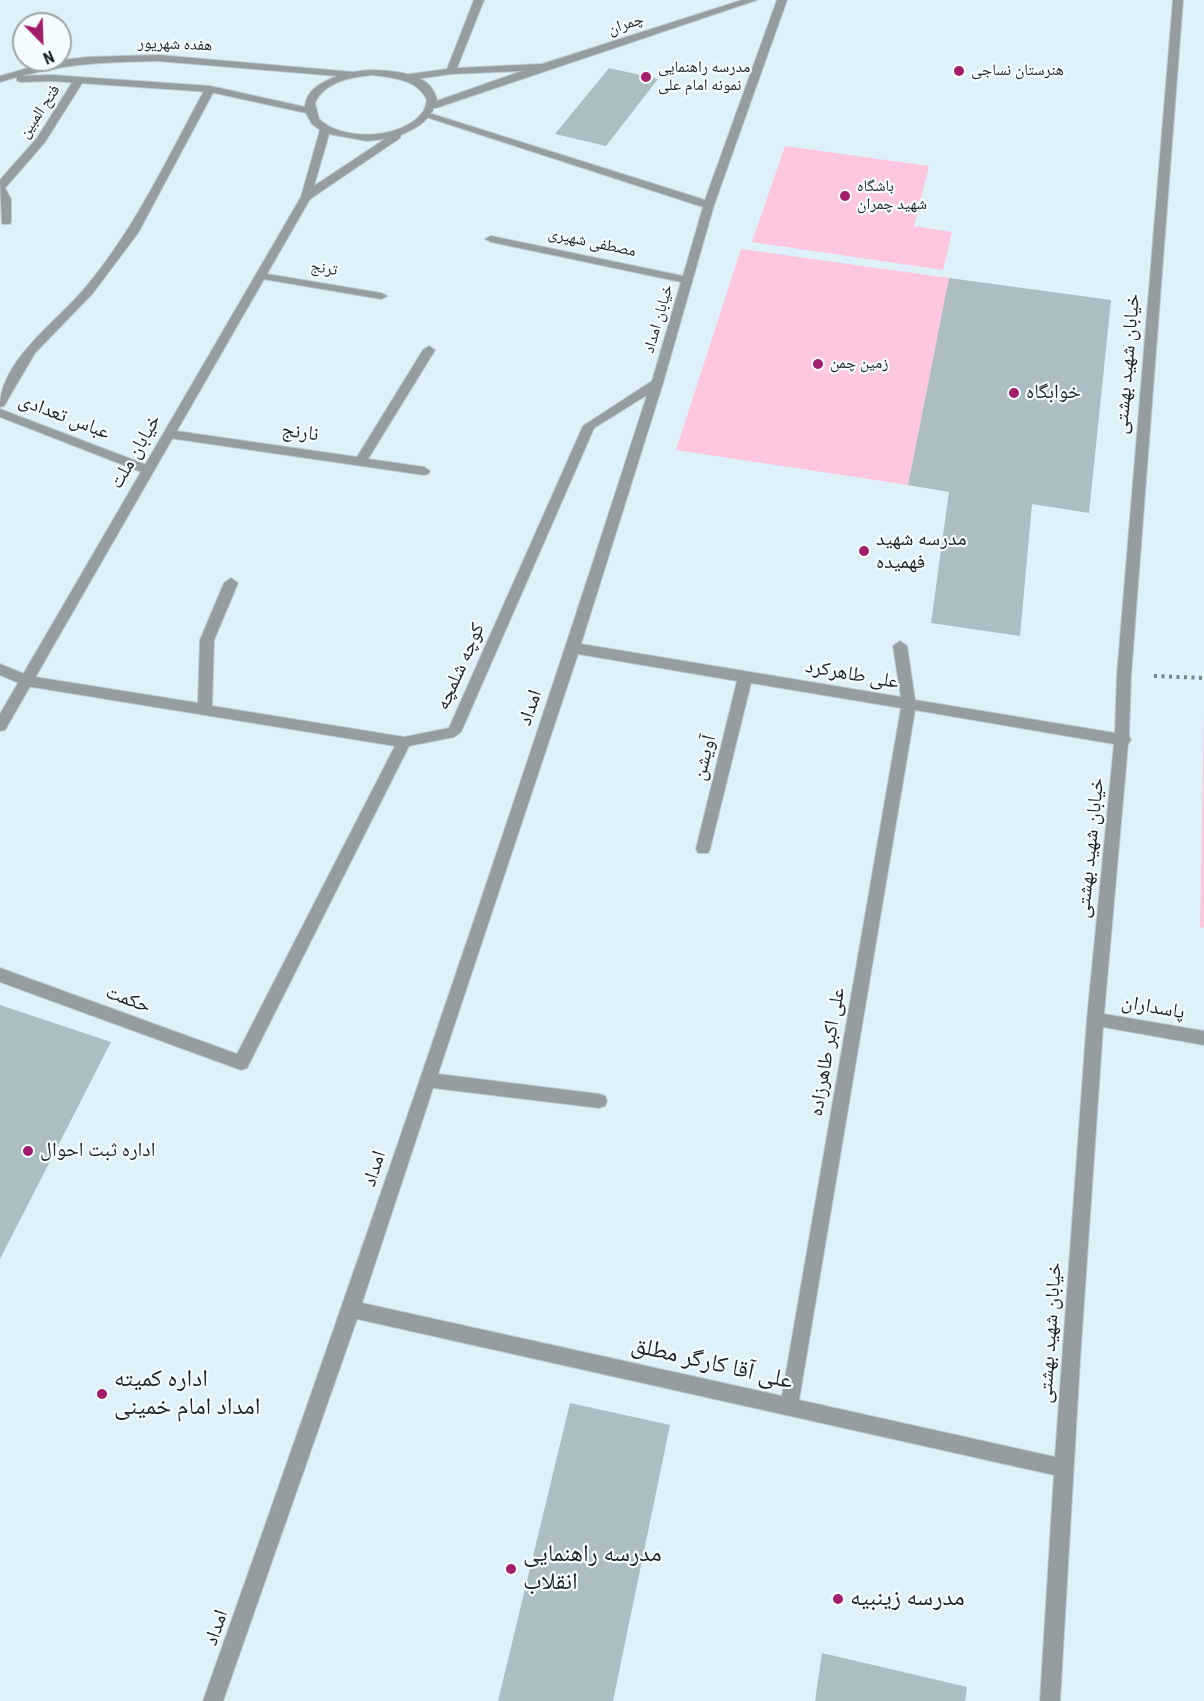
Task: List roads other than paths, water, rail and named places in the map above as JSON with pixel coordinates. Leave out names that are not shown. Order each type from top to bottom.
[{"type":"street","points":[[451,71],[479,0]]},
{"type":"street","name":"چمران","points":[[543,67],[752,0]]},
{"type":"street","name":"خیابان امداد","points":[[573,648],[657,383],[709,205],[782,0]]},
{"type":"street","name":"خیابان شهید بهشتی","points":[[1050,1701],[1062,1468],[1095,1019],[1124,741],[1124,675],[1178,0]]},
{"type":"street","name":"هفده شهریور","points":[[0,79],[65,63],[158,58],[350,74],[392,73],[410,77],[451,71],[543,67]]},
{"type":"street","points":[[306,197],[401,133],[417,125],[430,111],[543,67]]},
{"type":"street","points":[[350,74],[320,89],[312,100],[310,111],[316,122],[325,130],[362,138],[401,133]]},
{"type":"street","points":[[410,77],[424,85],[432,95],[430,111]]},
{"type":"street","name":"هفده شهریور","points":[[0,79],[51,78],[210,89],[310,111]]},
{"type":"street","name":"فتح المبین","points":[[0,188],[41,140],[79,80]]},
{"type":"street","points":[[0,403],[30,351],[89,291],[132,233],[210,89]]},
{"type":"street","points":[[430,111],[709,205]]},
{"type":"street","points":[[306,197],[325,130]]},
{"type":"street","points":[[0,188],[6,199],[6,222]]},
{"type":"street","name":"خیابان ملت","points":[[0,726],[306,197]]},
{"type":"street","name":"مصطفی شهپری","points":[[490,238],[687,280]]},
{"type":"street","name":"ترنج","points":[[261,276],[381,296]]},
{"type":"street","points":[[360,462],[429,350]]},
{"type":"street","name":"کوچه شلمچه","points":[[0,669],[27,681],[404,742],[454,732],[589,426],[657,383]]},
{"type":"street","name":"عباس تعدادی","points":[[0,413],[148,470]]},
{"type":"street","name":"نارنج","points":[[169,434],[424,471]]},
{"type":"street","points":[[205,710],[207,640],[231,583]]},
{"type":"street","name":"علی اکبر طاهرزاده","points":[[789,1407],[909,705],[900,646]]},
{"type":"street","name":"علی طاهرکرد","points":[[573,648],[1124,741]]},
{"type":"street","name":"امداد","points":[[213,1701],[351,1309],[573,648]]},
{"type":"street","name":"آویشن","points":[[703,849],[745,677]]},
{"type":"street","name":"حکمت","points":[[0,975],[241,1063],[404,742]]},
{"type":"street","name":"پاسداران","points":[[1095,1019],[1204,1038]]},
{"type":"street","points":[[427,1080],[599,1101]]},
{"type":"street","name":"علی آقا کارگر مطلق","points":[[351,1309],[1062,1468]]},
{"type":"place","name":"هنرستان نساجی","points":[[959,71]]},
{"type":"place","name":"مدرسه راهنمایی نمونه امام علی","points":[[646,77]]},
{"type":"place","name":"باشگاه شهید چمران","points":[[845,196]]},
{"type":"place","name":"زمین چمن","points":[[818,364]]},
{"type":"place","name":"خوابگاه","points":[[1014,393]]},
{"type":"place","name":"مدرسه شهید فهمیده","points":[[864,551]]},
{"type":"place","name":"اداره ثبت احوال","points":[[28,1151]]},
{"type":"place","name":"اداره کمیته امداد امام خمینی","points":[[102,1394]]},
{"type":"place","name":"مدرسه راهنمایی انقلاب","points":[[511,1569]]},
{"type":"place","name":"مدرسه زینبیه","points":[[838,1599]]}]
